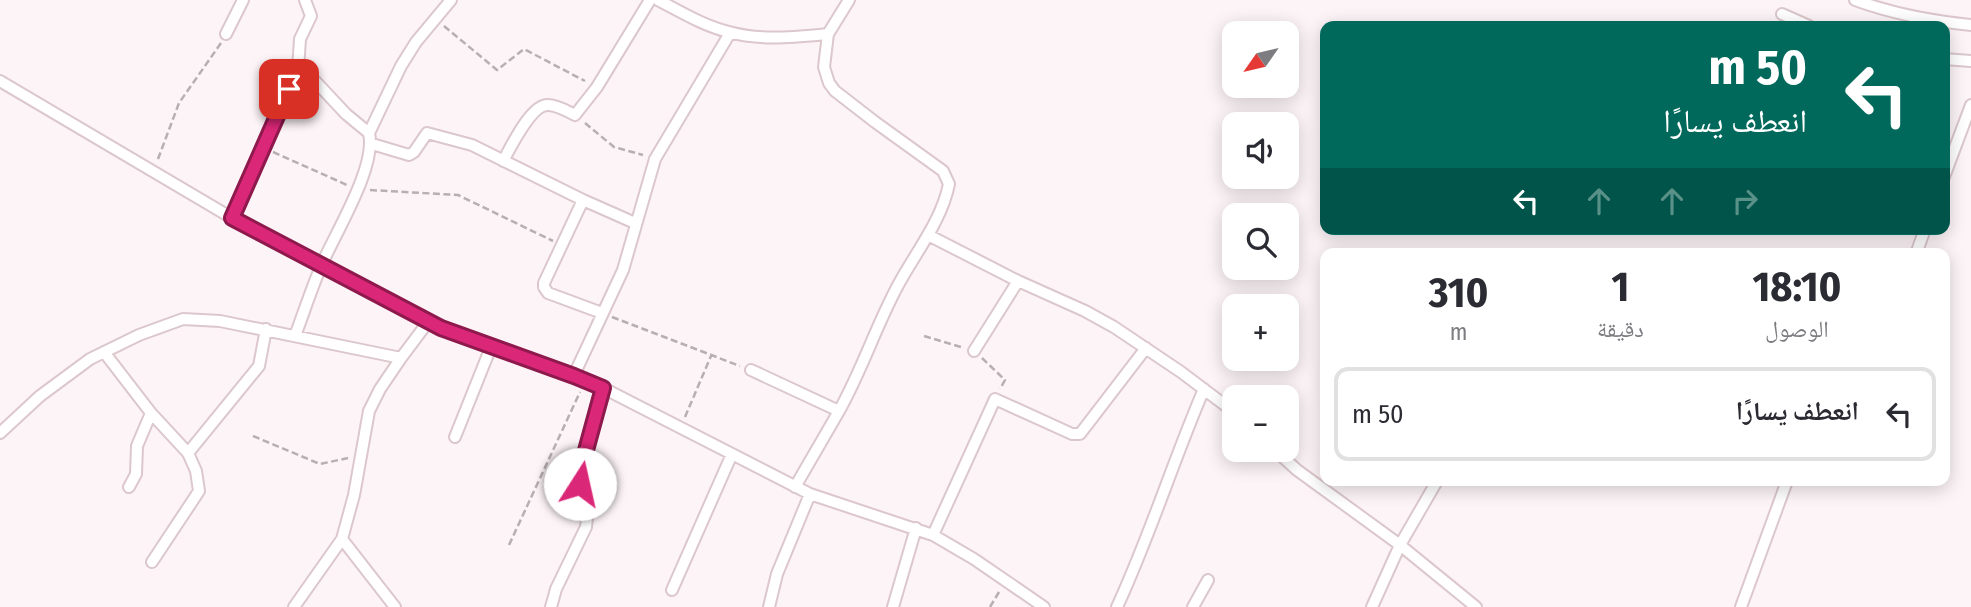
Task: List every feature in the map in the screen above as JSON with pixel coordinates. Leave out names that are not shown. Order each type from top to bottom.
[{"type":"street","points":[[226,34],[243,0]]},
{"type":"street","points":[[232,218],[298,69],[300,40],[311,16],[305,0]]},
{"type":"street","points":[[295,336],[321,265],[357,190],[370,138],[401,66],[416,42],[451,0]]},
{"type":"street","points":[[503,161],[528,119],[539,108],[548,105],[575,115],[597,87],[650,0]]},
{"type":"street","points":[[658,0],[730,33],[765,37],[828,34]]},
{"type":"street","points":[[795,487],[861,369],[894,292],[928,234],[949,184],[943,171],[855,106],[829,83],[824,67],[828,34],[849,0]]},
{"type":"street","points":[[1855,0],[1917,19],[1935,21]]},
{"type":"street","points":[[1782,14],[1798,21]]},
{"type":"street","points":[[1950,23],[1971,25]]},
{"type":"street","points":[[574,376],[623,270],[655,159],[730,33]]},
{"type":"street","points":[[1950,59],[1971,61]]},
{"type":"street","points":[[298,69],[316,82],[370,138],[409,155],[414,152],[425,134],[430,132],[472,145],[635,223]]},
{"type":"street","points":[[0,81],[232,218],[428,322],[603,388],[810,494],[933,535],[1044,607]]},
{"type":"street","points":[[1950,161],[1971,104]]},
{"type":"street","points":[[583,200],[544,283],[546,291],[602,313]]},
{"type":"street","points":[[928,234],[1018,281],[1085,311],[1146,348],[1222,403]]},
{"type":"street","points":[[974,351],[1018,281]]},
{"type":"street","points":[[0,433],[66,375],[104,352],[156,327],[183,319],[220,321],[266,329],[401,358]]},
{"type":"street","points":[[294,607],[342,539],[354,495],[369,411],[401,358],[428,322]]},
{"type":"street","points":[[188,453],[259,366],[266,329]]},
{"type":"street","points":[[455,437],[491,347]]},
{"type":"street","points":[[933,535],[995,399],[1072,434],[1080,434],[1146,348]]},
{"type":"street","points":[[104,352],[151,414],[188,453],[196,471],[199,491],[152,562]]},
{"type":"street","points":[[751,370],[839,411]]},
{"type":"street","points":[[551,607],[556,589],[586,527],[588,509],[579,476],[603,388]]},
{"type":"street","points":[[1116,607],[1140,556],[1180,445],[1204,389]]},
{"type":"street","points":[[129,487],[136,474],[137,446],[151,414]]},
{"type":"street","points":[[673,590],[732,454]]},
{"type":"street","points":[[1288,462],[1400,545],[1476,607]]},
{"type":"street","points":[[1372,607],[1400,545],[1434,486]]},
{"type":"street","points":[[1741,607],[1785,486]]},
{"type":"street","points":[[769,607],[777,573],[810,494]]},
{"type":"street","points":[[893,607],[916,528]]},
{"type":"street","points":[[342,539],[395,607]]},
{"type":"street","points":[[1193,607],[1208,580]]},
{"type":"path","points":[[436,19],[497,69],[524,49],[597,87]]},
{"type":"path","points":[[153,173],[179,103],[226,34]]},
{"type":"path","points":[[575,115],[614,147],[655,159]]},
{"type":"path","points":[[264,148],[357,190],[458,195],[561,245]]},
{"type":"path","points":[[602,313],[751,370]]},
{"type":"path","points":[[924,336],[974,351],[1005,380],[995,399]]},
{"type":"path","points":[[680,427],[711,356]]},
{"type":"path","points":[[509,545],[585,380]]},
{"type":"path","points":[[253,436],[320,464],[360,456]]},
{"type":"path","points":[[989,607],[1007,581]]},
{"type":"route","points":[[289,89],[232,218],[441,328],[603,388],[579,476],[580,484]]}]
